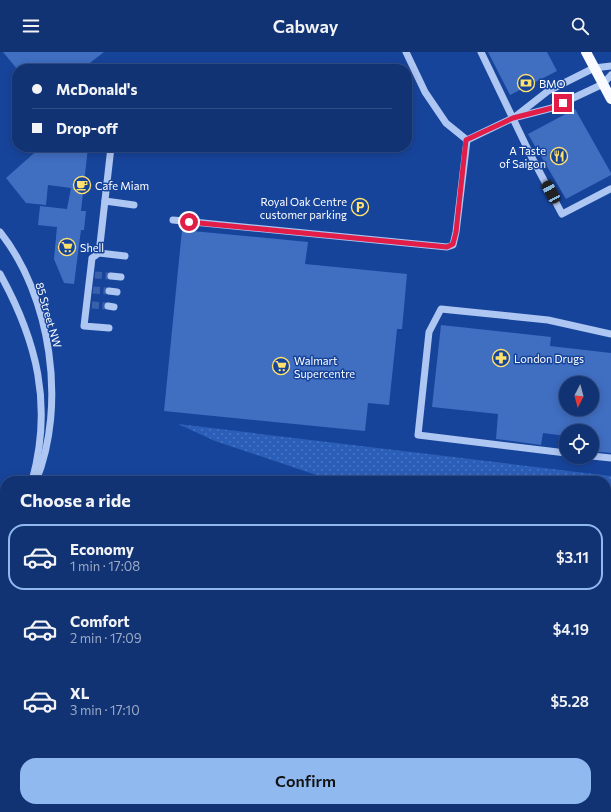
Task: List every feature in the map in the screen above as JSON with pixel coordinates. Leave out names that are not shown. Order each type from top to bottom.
[{"type":"main road","points":[[586,52],[611,99]]},
{"type":"street","points":[[406,52],[426,92],[446,122],[466,140]]},
{"type":"street","points":[[480,52],[562,214],[610,189]]},
{"type":"street","points":[[513,118],[548,91],[594,68],[611,66]]},
{"type":"street","points":[[466,140],[513,118],[552,108],[603,84],[611,75]]},
{"type":"street","points":[[173,220],[447,247],[453,244],[456,232],[466,140]]},
{"type":"street","points":[[99,253],[110,152]]},
{"type":"street","points":[[105,201],[134,205]]},
{"type":"street","name":"85 Street NW","points":[[0,232],[21,265],[32,290],[42,322],[50,359],[52,382],[50,433],[45,456],[38,476]]},
{"type":"street","points":[[109,328],[84,326],[91,289],[92,258],[99,253],[125,256]]},
{"type":"street","points":[[0,274],[11,294],[26,328],[34,352],[39,378],[41,394],[41,419],[39,444],[33,476]]},
{"type":"street","points":[[111,276],[121,278]]},
{"type":"street","points":[[110,291],[117,292]]},
{"type":"street","points":[[559,452],[418,435],[429,332],[441,309],[548,320],[611,334]]},
{"type":"street","points":[[599,457],[611,458]]},
{"type":"shaded area","points":[[178,424],[611,476],[319,476],[215,441]]},
{"type":"building","points":[[3,52],[104,52],[88,64],[13,64]]},
{"type":"building","points":[[488,52],[547,52],[557,71],[510,95]]},
{"type":"building","points":[[575,109],[611,175],[566,199],[528,134]]},
{"type":"building","points":[[35,152],[87,152],[81,211],[86,211],[84,230],[81,230],[74,284],[64,283],[54,259],[57,227],[38,225],[40,206],[67,209],[71,188],[48,185],[46,205],[26,203],[6,178]]},
{"type":"building","name":"Walmart Supercentre","points":[[182,230],[308,242],[305,264],[407,274],[402,329],[397,329],[389,405],[368,403],[365,431],[164,411]]},
{"type":"building","points":[[441,325],[551,337],[550,346],[611,353],[611,453],[599,452],[599,424],[559,424],[559,435],[543,433],[541,445],[496,439],[498,414],[432,407]]},
{"type":"tunnel","points":[[95,275],[111,276]]},
{"type":"tunnel","points":[[93,290],[109,291]]},
{"type":"tunnel","points":[[92,305],[108,306]]},
{"type":"place","name":"BMO","points":[[526,83]]},
{"type":"place","name":"A Taste of Saigon","points":[[559,156]]},
{"type":"place","name":"Cafe Miam","points":[[82,185]]},
{"type":"place","name":"Royal Oak Centre customer parking","points":[[360,207]]},
{"type":"place","name":"Shell","points":[[67,247]]},
{"type":"place","name":"London Drugs","points":[[501,358]]},
{"type":"place","name":"Walmart Supercentre","points":[[281,366]]},
{"type":"route","points":[[189,222],[447,247],[453,244],[456,232],[466,140],[513,118],[552,108],[563,103]]}]
